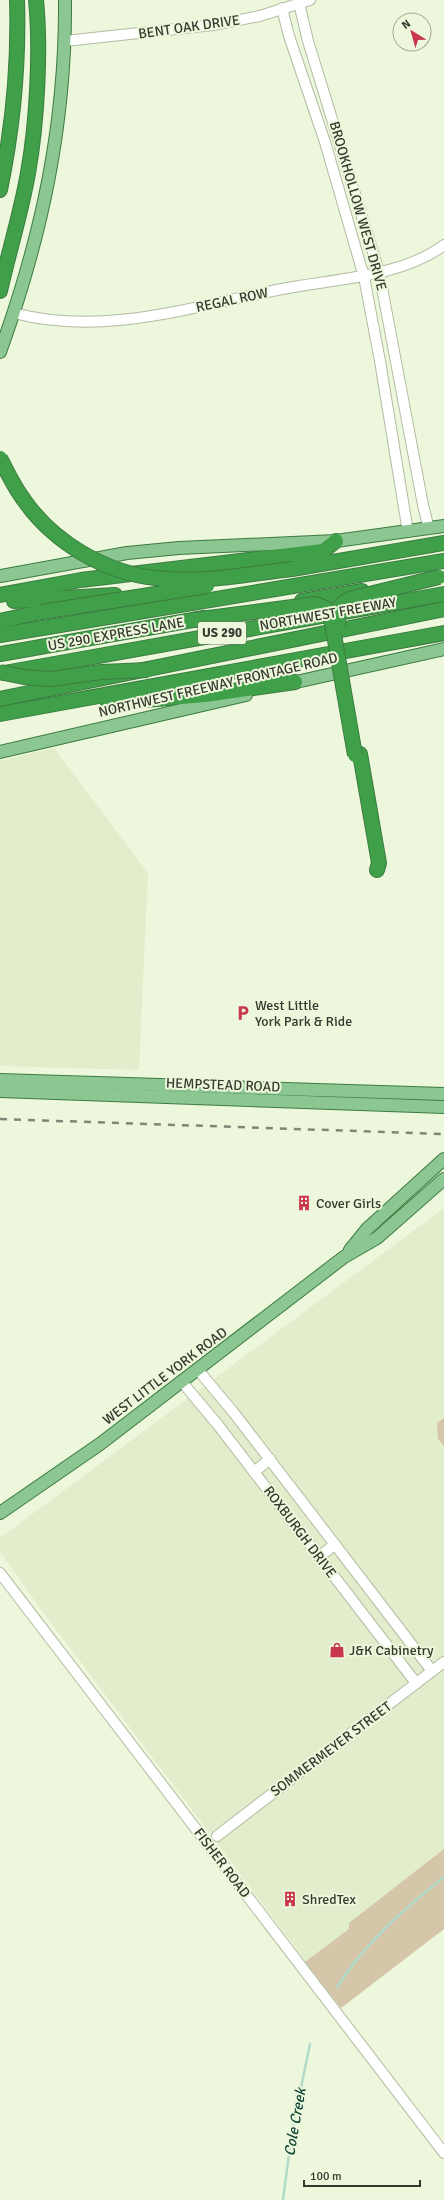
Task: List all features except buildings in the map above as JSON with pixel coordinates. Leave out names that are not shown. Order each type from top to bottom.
[{"type":"highway","points":[[0,190],[10,130],[15,81],[17,0]]},
{"type":"highway","points":[[0,289],[28,171],[35,106],[36,3]]},
{"type":"highway","points":[[0,458],[24,501],[40,520],[76,549],[110,567],[141,576],[194,580],[292,569],[444,543]]},
{"type":"highway","points":[[0,595],[81,580],[323,551],[336,541]]},
{"type":"highway","name":"US 290","points":[[0,635],[444,561]]},
{"type":"highway","points":[[0,621],[40,612],[241,581],[292,569]]},
{"type":"highway","points":[[193,620],[315,604],[326,608],[332,624],[357,755],[379,863],[377,870],[374,864],[357,755],[338,622],[338,611],[340,604],[349,599],[442,577]]},
{"type":"highway","name":"US 290 EXPRESS LANE","points":[[0,654],[442,577]]},
{"type":"highway","points":[[0,602],[48,598],[271,591]]},
{"type":"highway","name":"NORTHWEST FREEWAY","points":[[0,673],[444,594]]},
{"type":"highway","points":[[0,699],[444,609]]},
{"type":"highway","points":[[0,715],[444,633]]},
{"type":"highway","points":[[0,673],[51,679],[100,672],[148,670]]},
{"type":"highway","points":[[0,715],[204,695],[295,682]]},
{"type":"main road","points":[[0,352],[34,250],[47,191],[58,121],[66,42],[65,0]]},
{"type":"main road","points":[[0,576],[127,553],[179,548],[336,541],[444,526]]},
{"type":"main road","name":"NORTHWEST FREEWAY FRONTAGE ROAD","points":[[0,752],[295,682],[444,649]]},
{"type":"main road","name":"HEMPSTEAD ROAD","points":[[0,1080],[444,1094]]},
{"type":"main road","name":"HEMPSTEAD ROAD","points":[[0,1091],[444,1107]]},
{"type":"main road","name":"WEST LITTLE YORK ROAD","points":[[344,1257],[367,1229],[444,1159]]},
{"type":"main road","name":"WEST LITTLE YORK ROAD","points":[[0,1513],[85,1455],[344,1257],[377,1238],[444,1180]]},
{"type":"street","name":"BENT OAK DRIVE","points":[[66,42],[213,25],[260,16],[310,0]]},
{"type":"street","name":"BROOKHOLLOW WEST DRIVE","points":[[299,3],[308,41],[379,272],[423,505],[429,529]]},
{"type":"street","name":"BROOKHOLLOW WEST DRIVE","points":[[282,8],[340,191],[364,277],[380,361],[408,532]]},
{"type":"street","points":[[340,191],[354,187]]},
{"type":"street","name":"REGAL ROW","points":[[14,313],[52,321],[103,322],[169,313],[283,289],[364,277],[418,260],[444,245]]},
{"type":"street","name":"ROXBURGH DRIVE","points":[[198,1370],[270,1459],[334,1545],[432,1671]]},
{"type":"street","name":"ROXBURGH DRIVE","points":[[182,1382],[254,1472],[416,1684]]},
{"type":"street","points":[[254,1472],[270,1459]]},
{"type":"street","points":[[319,1557],[334,1545]]},
{"type":"street","name":"FISHER ROAD","points":[[0,1573],[444,2153]]},
{"type":"street","name":"SOMMERMEYER STREET","points":[[217,1836],[444,1662]]},
{"type":"shaded area","points":[[54,748],[148,873],[139,1070],[0,1066],[0,761]]},
{"type":"shaded area","points":[[444,1208],[444,1929],[341,2008],[40,1608],[0,1552],[0,1538]]},
{"type":"shaded area","points":[[444,1418],[444,1446],[438,1439],[437,1423]]},
{"type":"shaded area","points":[[444,1849],[444,1929],[341,2008],[305,1962],[349,1929],[349,1923]]},
{"type":"waterway","name":"Cole Creek","points":[[337,1987],[373,1941],[400,1914],[444,1877]]},
{"type":"waterway","name":"Cole Creek","points":[[283,2200],[292,2131],[310,2044]]},
{"type":"railway","points":[[0,1119],[444,1134]]},
{"type":"place","name":"West Little York Park & Ride","points":[[243,1013]]},
{"type":"place","name":"Cover Girls","points":[[304,1203]]},
{"type":"place","name":"J&K Cabinetry","points":[[337,1650]]},
{"type":"place","name":"ShredTex","points":[[290,1899]]}]
